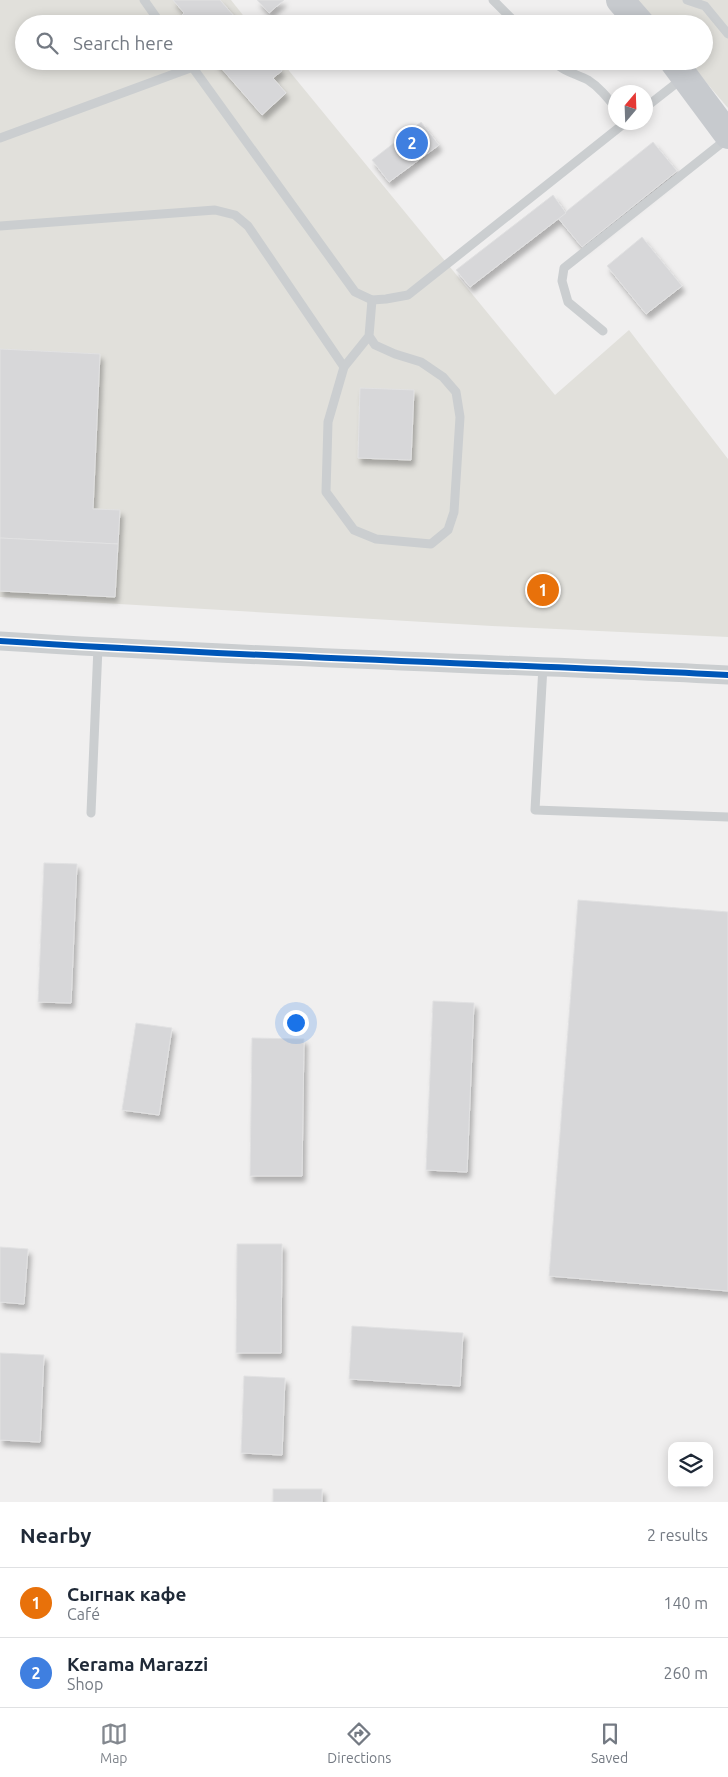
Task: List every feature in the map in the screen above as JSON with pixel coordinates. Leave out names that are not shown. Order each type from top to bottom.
[{"type":"main road","points":[[620,0],[633,15]]},
{"type":"main road","points":[[680,70],[728,136]]},
{"type":"street","points":[[0,641],[728,675]]},
{"type":"lane","points":[[144,0],[155,15]]},
{"type":"lane","points":[[492,0],[507,15]]},
{"type":"lane","points":[[687,0],[705,6],[712,15]]},
{"type":"lane","points":[[713,16],[728,34]]},
{"type":"lane","points":[[0,138],[176,70]]},
{"type":"lane","points":[[195,70],[356,292],[372,300],[386,300],[408,295],[616,130]]},
{"type":"lane","points":[[567,70],[590,81],[608,98]]},
{"type":"lane","points":[[653,100],[678,70]]},
{"type":"lane","points":[[602,331],[568,302],[562,281],[564,268],[728,136]]},
{"type":"lane","points":[[0,226],[215,210],[235,216],[248,226],[344,367]]},
{"type":"lane","points":[[369,336],[375,345],[395,354],[421,362],[443,377],[456,392],[460,417],[454,512],[448,530],[431,544],[376,539],[354,530],[326,492],[328,422],[344,367],[369,336],[372,300]]},
{"type":"lane","points":[[91,813],[98,647]]},
{"type":"lane","points":[[543,666],[535,810],[728,817]]},
{"type":"shaded area","points":[[0,0],[231,0],[243,15],[15,15],[15,70],[288,70],[555,395],[629,330],[728,459],[728,637],[492,626],[0,597]]},
{"type":"shaded area","points":[[636,0],[728,0],[728,108],[696,70],[713,70],[713,15],[648,15]]},
{"type":"building","points":[[173,0],[220,0],[233,15],[182,15],[184,13]]},
{"type":"building","points":[[257,0],[284,0],[269,13]]},
{"type":"building","points":[[223,70],[281,70],[273,78],[286,93],[262,115]]},
{"type":"building","points":[[421,122],[439,145],[389,182],[372,160]]},
{"type":"building","points":[[653,142],[677,171],[582,247],[558,218]]},
{"type":"building","points":[[553,195],[566,213],[470,287],[456,270]]},
{"type":"building","points":[[642,237],[682,286],[646,314],[607,266]]},
{"type":"building","points":[[0,349],[100,354],[93,509],[120,510],[118,544],[0,538]]},
{"type":"building","points":[[360,388],[414,390],[411,460],[358,458]]},
{"type":"building","points":[[0,538],[118,544],[115,597],[0,591]]},
{"type":"building","points":[[44,863],[77,864],[71,1003],[38,1002]]},
{"type":"building","points":[[578,900],[728,912],[728,1291],[549,1276]]},
{"type":"building","points":[[433,1001],[474,1003],[467,1172],[426,1170]]},
{"type":"building","points":[[136,1023],[172,1028],[159,1115],[122,1110]]},
{"type":"building","points":[[252,1038],[304,1039],[302,1176],[250,1176]]},
{"type":"building","points":[[237,1244],[282,1244],[281,1353],[236,1353]]},
{"type":"building","points":[[0,1247],[28,1249],[24,1304],[0,1302]]},
{"type":"building","points":[[352,1326],[463,1333],[460,1386],[349,1379]]},
{"type":"building","points":[[0,1353],[44,1355],[40,1442],[0,1440]]},
{"type":"building","points":[[244,1376],[285,1378],[282,1455],[241,1453]]},
{"type":"building","points":[[273,1489],[322,1489],[322,1502],[273,1502]]},
{"type":"cycle path","points":[[0,641],[273,656],[728,675]]},
{"type":"place","name":"Kerama Marazzi","points":[[412,143]]},
{"type":"place","name":"Сыгнак кафе","points":[[543,590]]}]
